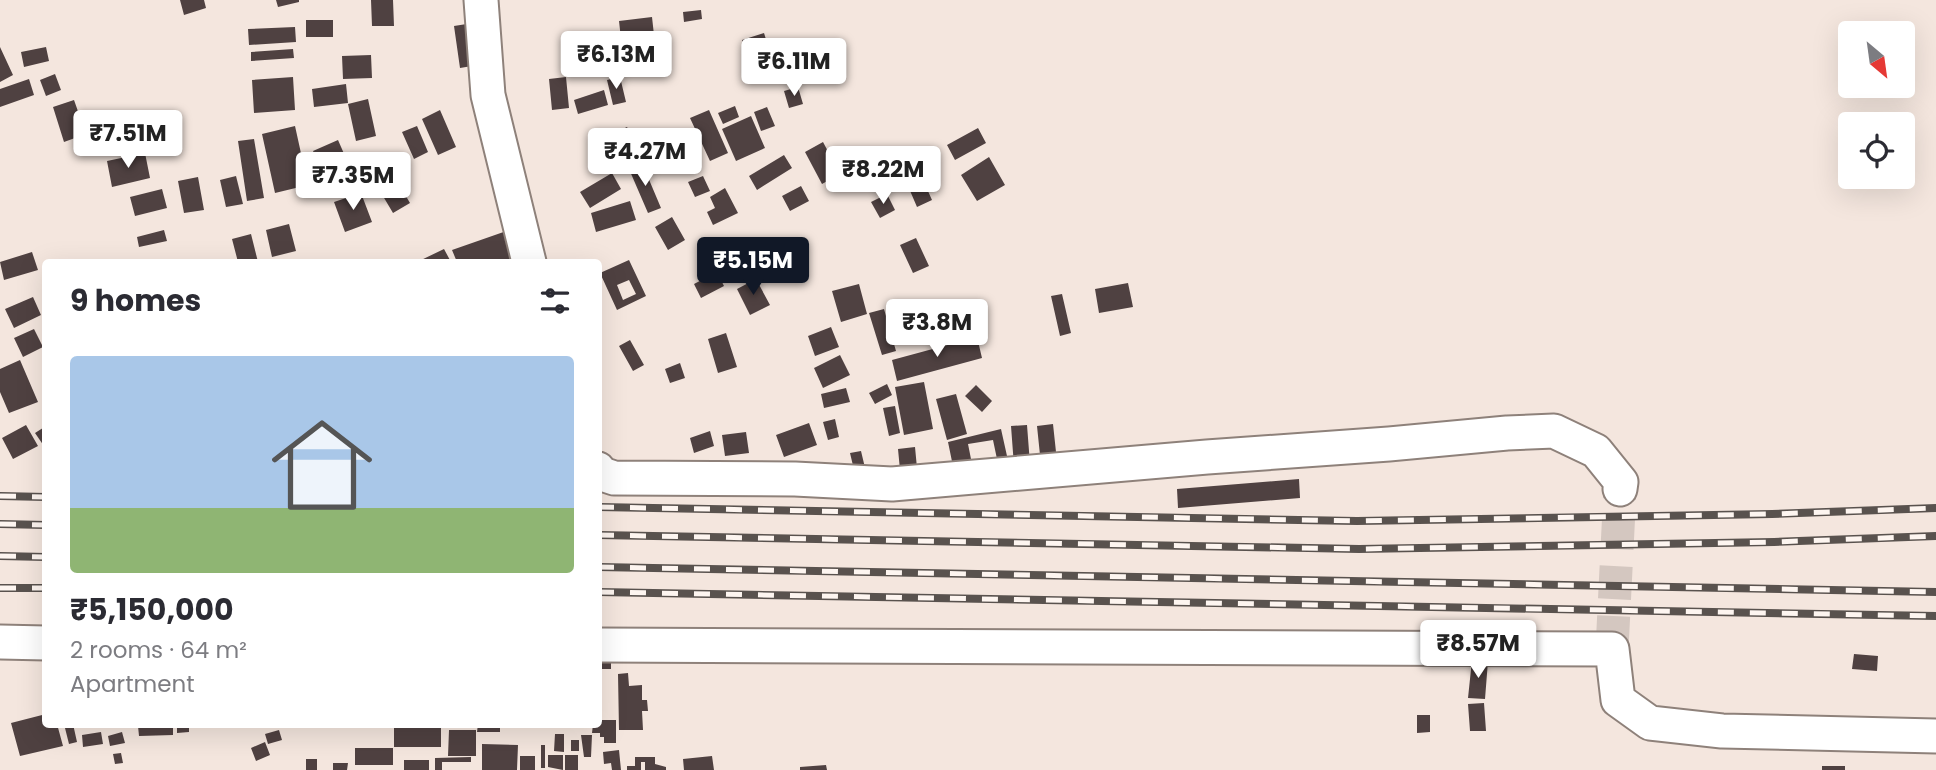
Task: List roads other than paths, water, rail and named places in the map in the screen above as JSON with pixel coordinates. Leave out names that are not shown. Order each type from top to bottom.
[{"type":"street","points":[[481,0],[488,94],[528,259]]},
{"type":"street","points":[[602,474],[614,478],[794,479],[891,484],[1554,431],[1596,451],[1621,482],[1620,489]]},
{"type":"street","points":[[0,642],[42,643]]},
{"type":"street","points":[[602,645],[1612,649],[1618,700],[1650,723],[1722,731],[1936,736]]},
{"type":"tunnel","points":[[1612,649],[1620,489]]},
{"type":"railway","points":[[0,496],[42,497]]},
{"type":"railway","points":[[602,507],[1357,521],[1772,514],[1936,508]]},
{"type":"railway","points":[[0,524],[42,525]]},
{"type":"railway","points":[[602,535],[1359,549],[1774,542],[1936,536]]},
{"type":"railway","points":[[0,556],[42,557]]},
{"type":"railway","points":[[602,567],[1936,592]]},
{"type":"railway","points":[[0,588],[42,588]]},
{"type":"railway","points":[[602,592],[1936,616]]}]
